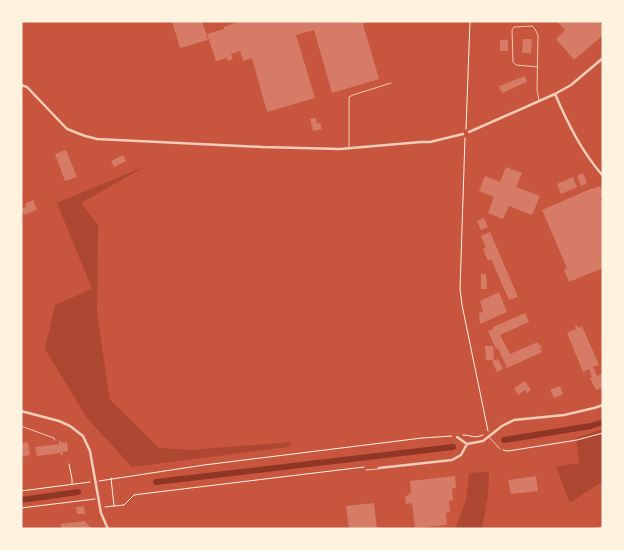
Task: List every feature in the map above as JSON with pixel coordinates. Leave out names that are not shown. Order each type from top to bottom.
[{"type":"street","points":[[469,132],[555,94],[571,85],[603,58]]},
{"type":"street","points":[[21,86],[27,87],[67,129],[97,139],[349,149],[430,142],[463,134]]},
{"type":"street","points":[[555,94],[579,144],[603,176]]},
{"type":"street","points":[[457,437],[466,444],[483,441],[502,426],[514,420],[564,415],[603,405]]},
{"type":"street","points":[[21,411],[59,421],[70,426],[83,436],[90,451],[101,514],[108,529]]},
{"type":"street","points":[[379,468],[452,460],[461,454],[466,444]]},
{"type":"lane","points":[[538,67],[516,65],[513,62],[512,30],[514,27],[532,26],[538,35],[538,67],[537,89],[540,101]]},
{"type":"lane","points":[[349,149],[349,97],[353,94],[391,83]]},
{"type":"lane","points":[[21,426],[55,440]]},
{"type":"lane","points":[[489,437],[500,448]]},
{"type":"lane","points":[[366,470],[379,468]]},
{"type":"path","points":[[21,491],[204,465],[437,436],[457,437],[465,435],[479,437],[489,431],[460,289],[470,21]]},
{"type":"path","points":[[500,448],[508,451],[577,440],[603,433]]},
{"type":"path","points":[[69,464],[72,485]]},
{"type":"path","points":[[105,507],[124,505],[134,495],[365,466]]},
{"type":"path","points":[[111,478],[114,506]]},
{"type":"path","points":[[21,508],[98,498]]},
{"type":"shaded area","points":[[146,166],[81,203],[98,225],[97,314],[110,400],[159,448],[190,450],[292,442],[288,447],[132,467],[87,418],[45,349],[55,305],[92,289],[57,203]]},
{"type":"shaded area","points":[[603,429],[603,481],[570,503],[556,467],[579,463],[576,438]]},
{"type":"shaded area","points":[[489,472],[488,496],[482,529],[455,529],[466,501],[469,473]]},
{"type":"building","points":[[172,21],[202,21],[208,40],[180,48]]},
{"type":"building","points":[[241,21],[371,21],[363,24],[379,79],[332,93],[314,30],[296,35],[315,98],[267,112],[252,58],[243,61],[240,51],[231,54],[233,59],[228,61],[227,58],[216,61],[207,34]]},
{"type":"building","points":[[557,21],[598,21],[603,26],[603,35],[574,60],[556,39],[565,30]]},
{"type":"building","points":[[523,39],[532,39],[531,53],[522,53]]},
{"type":"building","points":[[500,40],[508,40],[508,51],[500,51]]},
{"type":"building","points":[[525,76],[527,82],[502,93],[499,86]]},
{"type":"building","points":[[316,118],[317,124],[320,123],[322,129],[313,131],[310,119]]},
{"type":"building","points":[[66,150],[77,177],[65,181],[55,154]]},
{"type":"building","points":[[123,155],[126,161],[114,167],[111,161]]},
{"type":"building","points":[[506,167],[522,173],[516,187],[540,196],[532,215],[509,206],[503,219],[488,213],[494,197],[479,191],[485,176],[500,182]]},
{"type":"building","points":[[583,173],[587,183],[581,186],[577,176]]},
{"type":"building","points":[[573,177],[577,187],[561,194],[557,184]]},
{"type":"building","points":[[600,186],[603,193],[603,198],[600,199],[603,201],[603,268],[569,282],[564,270],[567,268],[542,210]]},
{"type":"building","points":[[33,200],[37,210],[24,215],[21,209],[26,207],[25,204]]},
{"type":"building","points":[[484,218],[488,227],[481,230],[477,221]]},
{"type":"building","points":[[490,232],[518,297],[509,300],[491,259],[488,261],[483,249],[486,248],[481,236]]},
{"type":"building","points":[[481,274],[486,274],[487,289],[481,289]]},
{"type":"building","points":[[499,292],[507,312],[480,324],[479,313],[483,312],[480,301]]},
{"type":"building","points":[[525,313],[529,322],[500,335],[510,354],[538,342],[539,346],[541,345],[542,347],[540,348],[542,352],[507,368],[488,331]]},
{"type":"building","points":[[577,325],[579,328],[582,326],[599,365],[593,367],[597,376],[603,373],[603,387],[596,390],[590,378],[592,377],[589,369],[583,372],[567,333],[576,329],[575,326]]},
{"type":"building","points":[[485,346],[493,346],[494,360],[486,360]]},
{"type":"building","points":[[498,359],[503,369],[497,372],[492,361]]},
{"type":"building","points":[[525,381],[531,390],[527,393],[525,390],[518,395],[514,388]]},
{"type":"building","points":[[560,386],[563,394],[554,398],[550,390]]},
{"type":"building","points":[[59,441],[62,443],[67,442],[68,451],[63,452],[63,455],[60,453],[37,456],[35,447],[59,444]]},
{"type":"building","points":[[28,442],[30,455],[21,457],[21,443]]},
{"type":"building","points":[[455,476],[456,488],[452,488],[453,500],[449,501],[450,512],[446,513],[447,525],[415,528],[412,503],[406,504],[405,497],[411,493],[410,481]]},
{"type":"building","points":[[536,476],[538,491],[511,494],[508,480]]},
{"type":"building","points":[[374,503],[377,529],[349,529],[346,506]]},
{"type":"building","points":[[84,506],[85,514],[77,514],[76,507]]},
{"type":"building","points":[[85,521],[91,528],[61,529],[61,524]]},
{"type":"waterway","points":[[504,440],[591,426],[603,422]]},
{"type":"waterway","points":[[156,482],[453,447]]},
{"type":"waterway","points":[[21,500],[78,492]]},
{"type":"railway","points":[[598,529],[603,527]]}]
